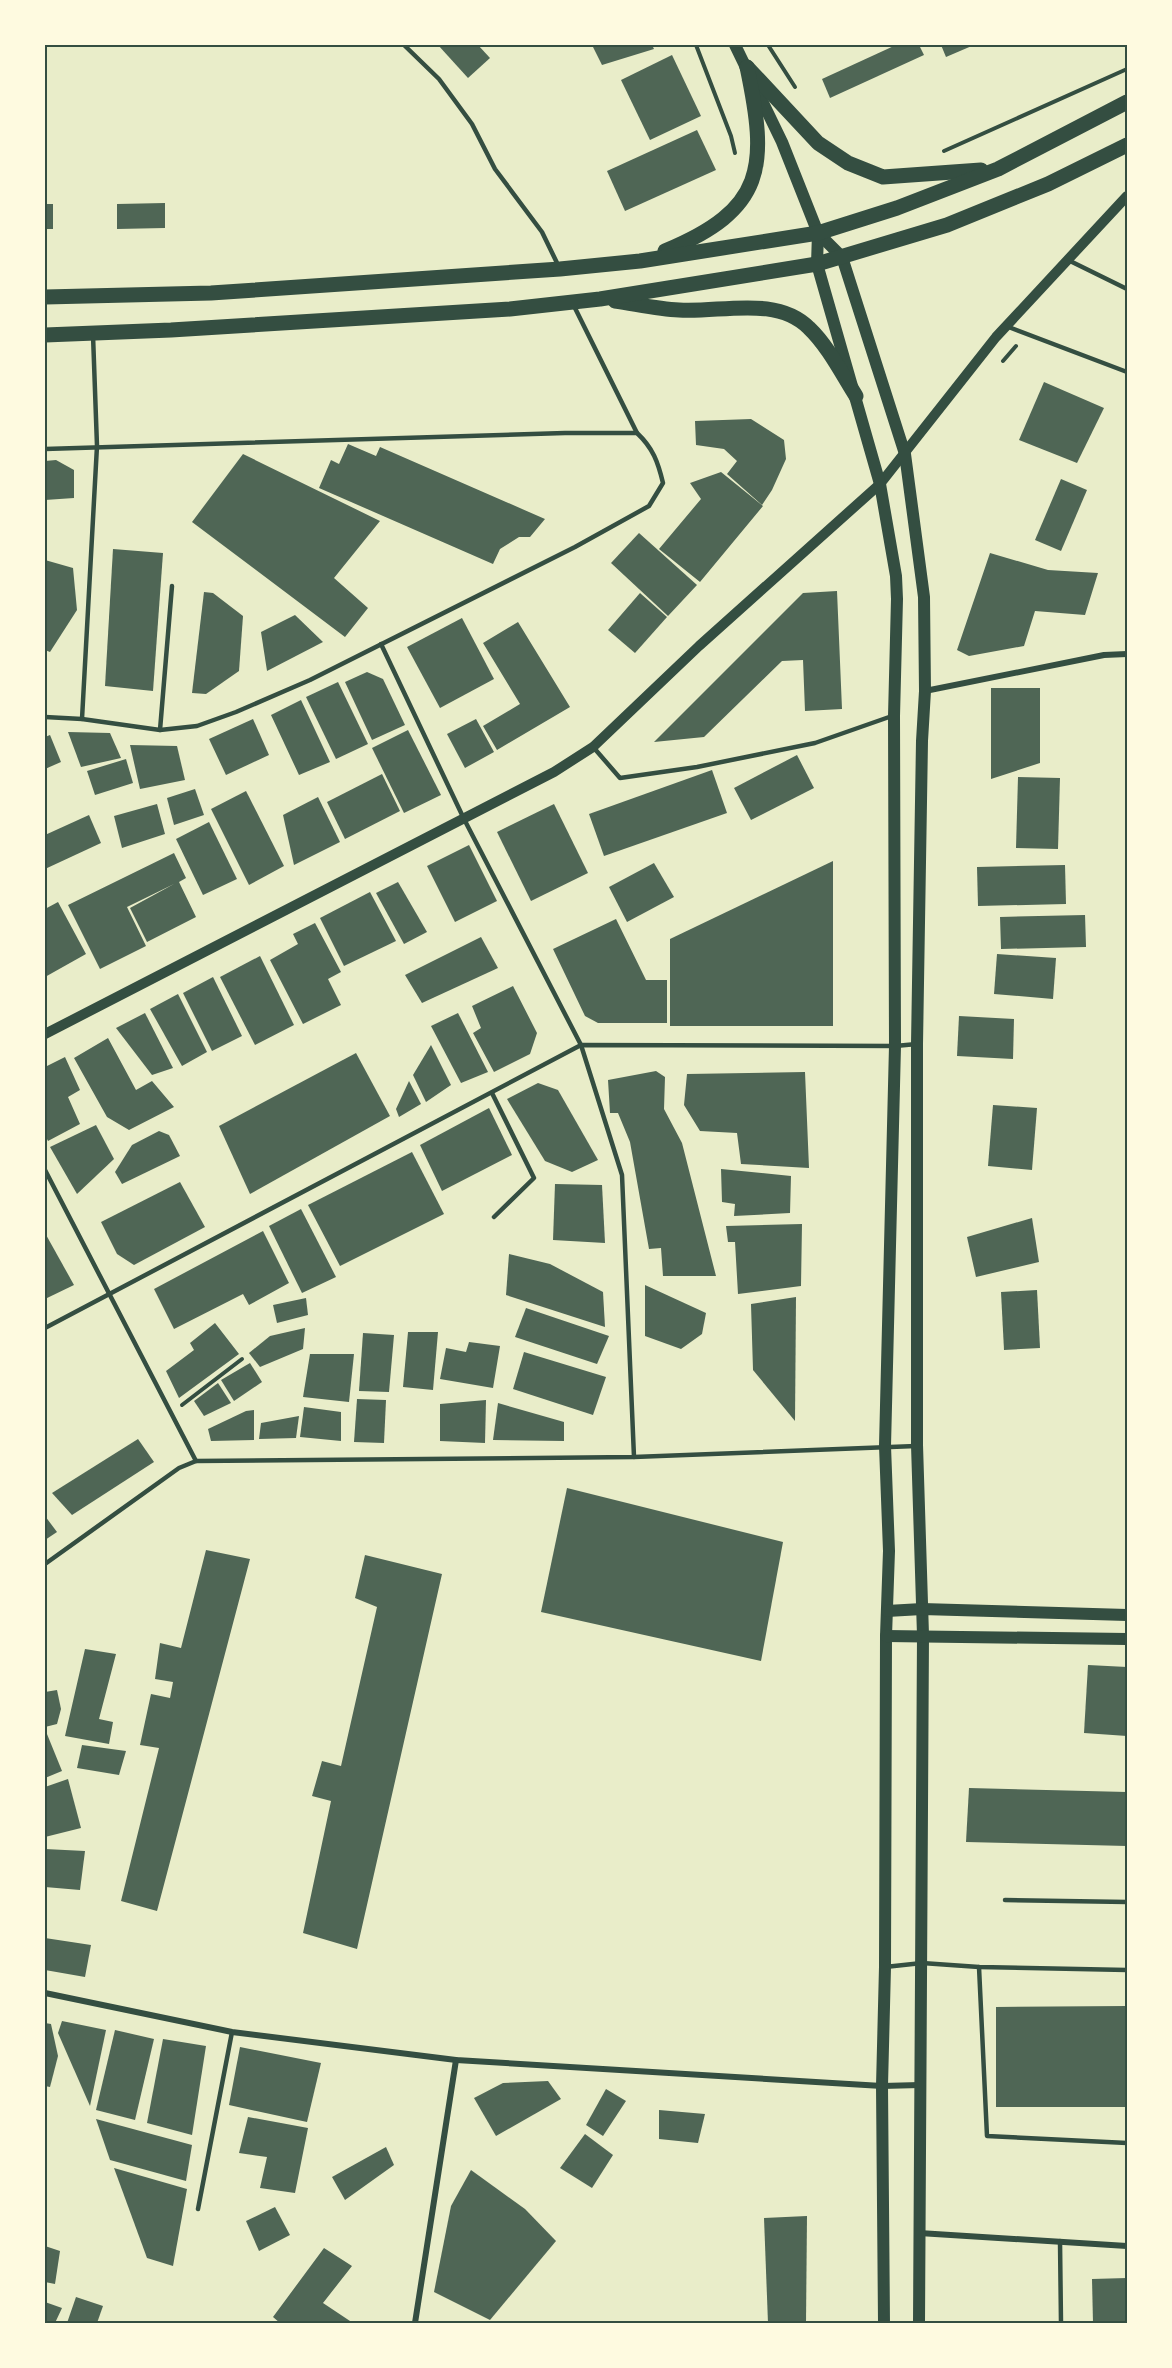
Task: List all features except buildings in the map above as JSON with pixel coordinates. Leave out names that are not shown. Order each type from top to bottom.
[{"type":"main road","points":[[735,45],[782,142],[818,233],[842,257],[904,454],[924,597],[925,691],[916,1044],[917,1446],[923,1635],[919,2323]]},
{"type":"main road","points":[[640,261],[690,240],[710,228],[742,202],[753,181],[758,154],[754,101],[747,67]]},
{"type":"main road","points":[[747,67],[818,143],[848,163],[884,177],[998,169]]},
{"type":"main road","points":[[45,297],[211,293],[560,269],[640,261],[818,233],[897,208],[998,169],[1127,102]]},
{"type":"main road","points":[[45,335],[498,310],[600,298],[817,264],[946,225],[1048,183],[1127,145]]},
{"type":"main road","points":[[818,233],[817,264],[880,483],[897,588],[894,716],[896,1047],[885,1446],[889,1551],[886,1636],[885,1967],[882,2086],[884,2323]]},
{"type":"main road","points":[[600,298],[680,310],[745,307],[774,310],[791,316],[808,326],[817,337],[856,396]]},
{"type":"main road","points":[[887,1611],[922,1609],[1127,1616]]},
{"type":"main road","points":[[886,1636],[1127,1639]]},
{"type":"street","points":[[45,1034],[554,772],[593,747],[699,646],[880,483],[1006,326],[1127,196]]},
{"type":"street","points":[[925,691],[1104,654],[1127,654]]},
{"type":"street","points":[[45,1993],[232,2032],[456,2061],[882,2086],[920,2085]]},
{"type":"street","points":[[415,2323],[456,2061]]},
{"type":"street","points":[[919,2233],[1127,2246]]},
{"type":"lane","points":[[404,45],[439,79],[472,124],[495,169],[542,232],[560,269]]},
{"type":"lane","points":[[1068,260],[1127,289]]},
{"type":"lane","points":[[45,717],[82,719],[160,730],[197,726],[310,680],[575,547],[649,506],[663,483],[659,464],[651,446],[637,433],[572,302]]},
{"type":"lane","points":[[1006,326],[1127,372]]},
{"type":"lane","points":[[82,719],[97,446],[93,333]]},
{"type":"lane","points":[[45,449],[565,433],[637,433]]},
{"type":"lane","points":[[160,730],[172,586]]},
{"type":"lane","points":[[381,644],[464,819],[581,1045],[622,1175],[634,1457]]},
{"type":"lane","points":[[593,747],[620,778],[815,743],[894,716]]},
{"type":"lane","points":[[45,1328],[581,1045],[896,1047],[916,1044]]},
{"type":"lane","points":[[492,1093],[534,1178],[494,1217]]},
{"type":"lane","points":[[45,1170],[111,1293],[196,1461]]},
{"type":"lane","points":[[45,1564],[179,1468],[196,1461],[634,1457],[917,1446]]},
{"type":"lane","points":[[1005,1900],[1127,1902]]},
{"type":"lane","points":[[885,1967],[922,1963],[978,1967],[1127,1970]]},
{"type":"lane","points":[[978,1967],[987,2136],[1127,2143]]},
{"type":"lane","points":[[198,2208],[232,2032]]},
{"type":"lane","points":[[1060,2241],[1061,2323]]},
{"type":"path","points":[[696,45],[731,136],[737,162]]},
{"type":"path","points":[[768,45],[798,90]]},
{"type":"path","points":[[940,153],[1127,69]]},
{"type":"path","points":[[171,1412],[242,1359]]}]
